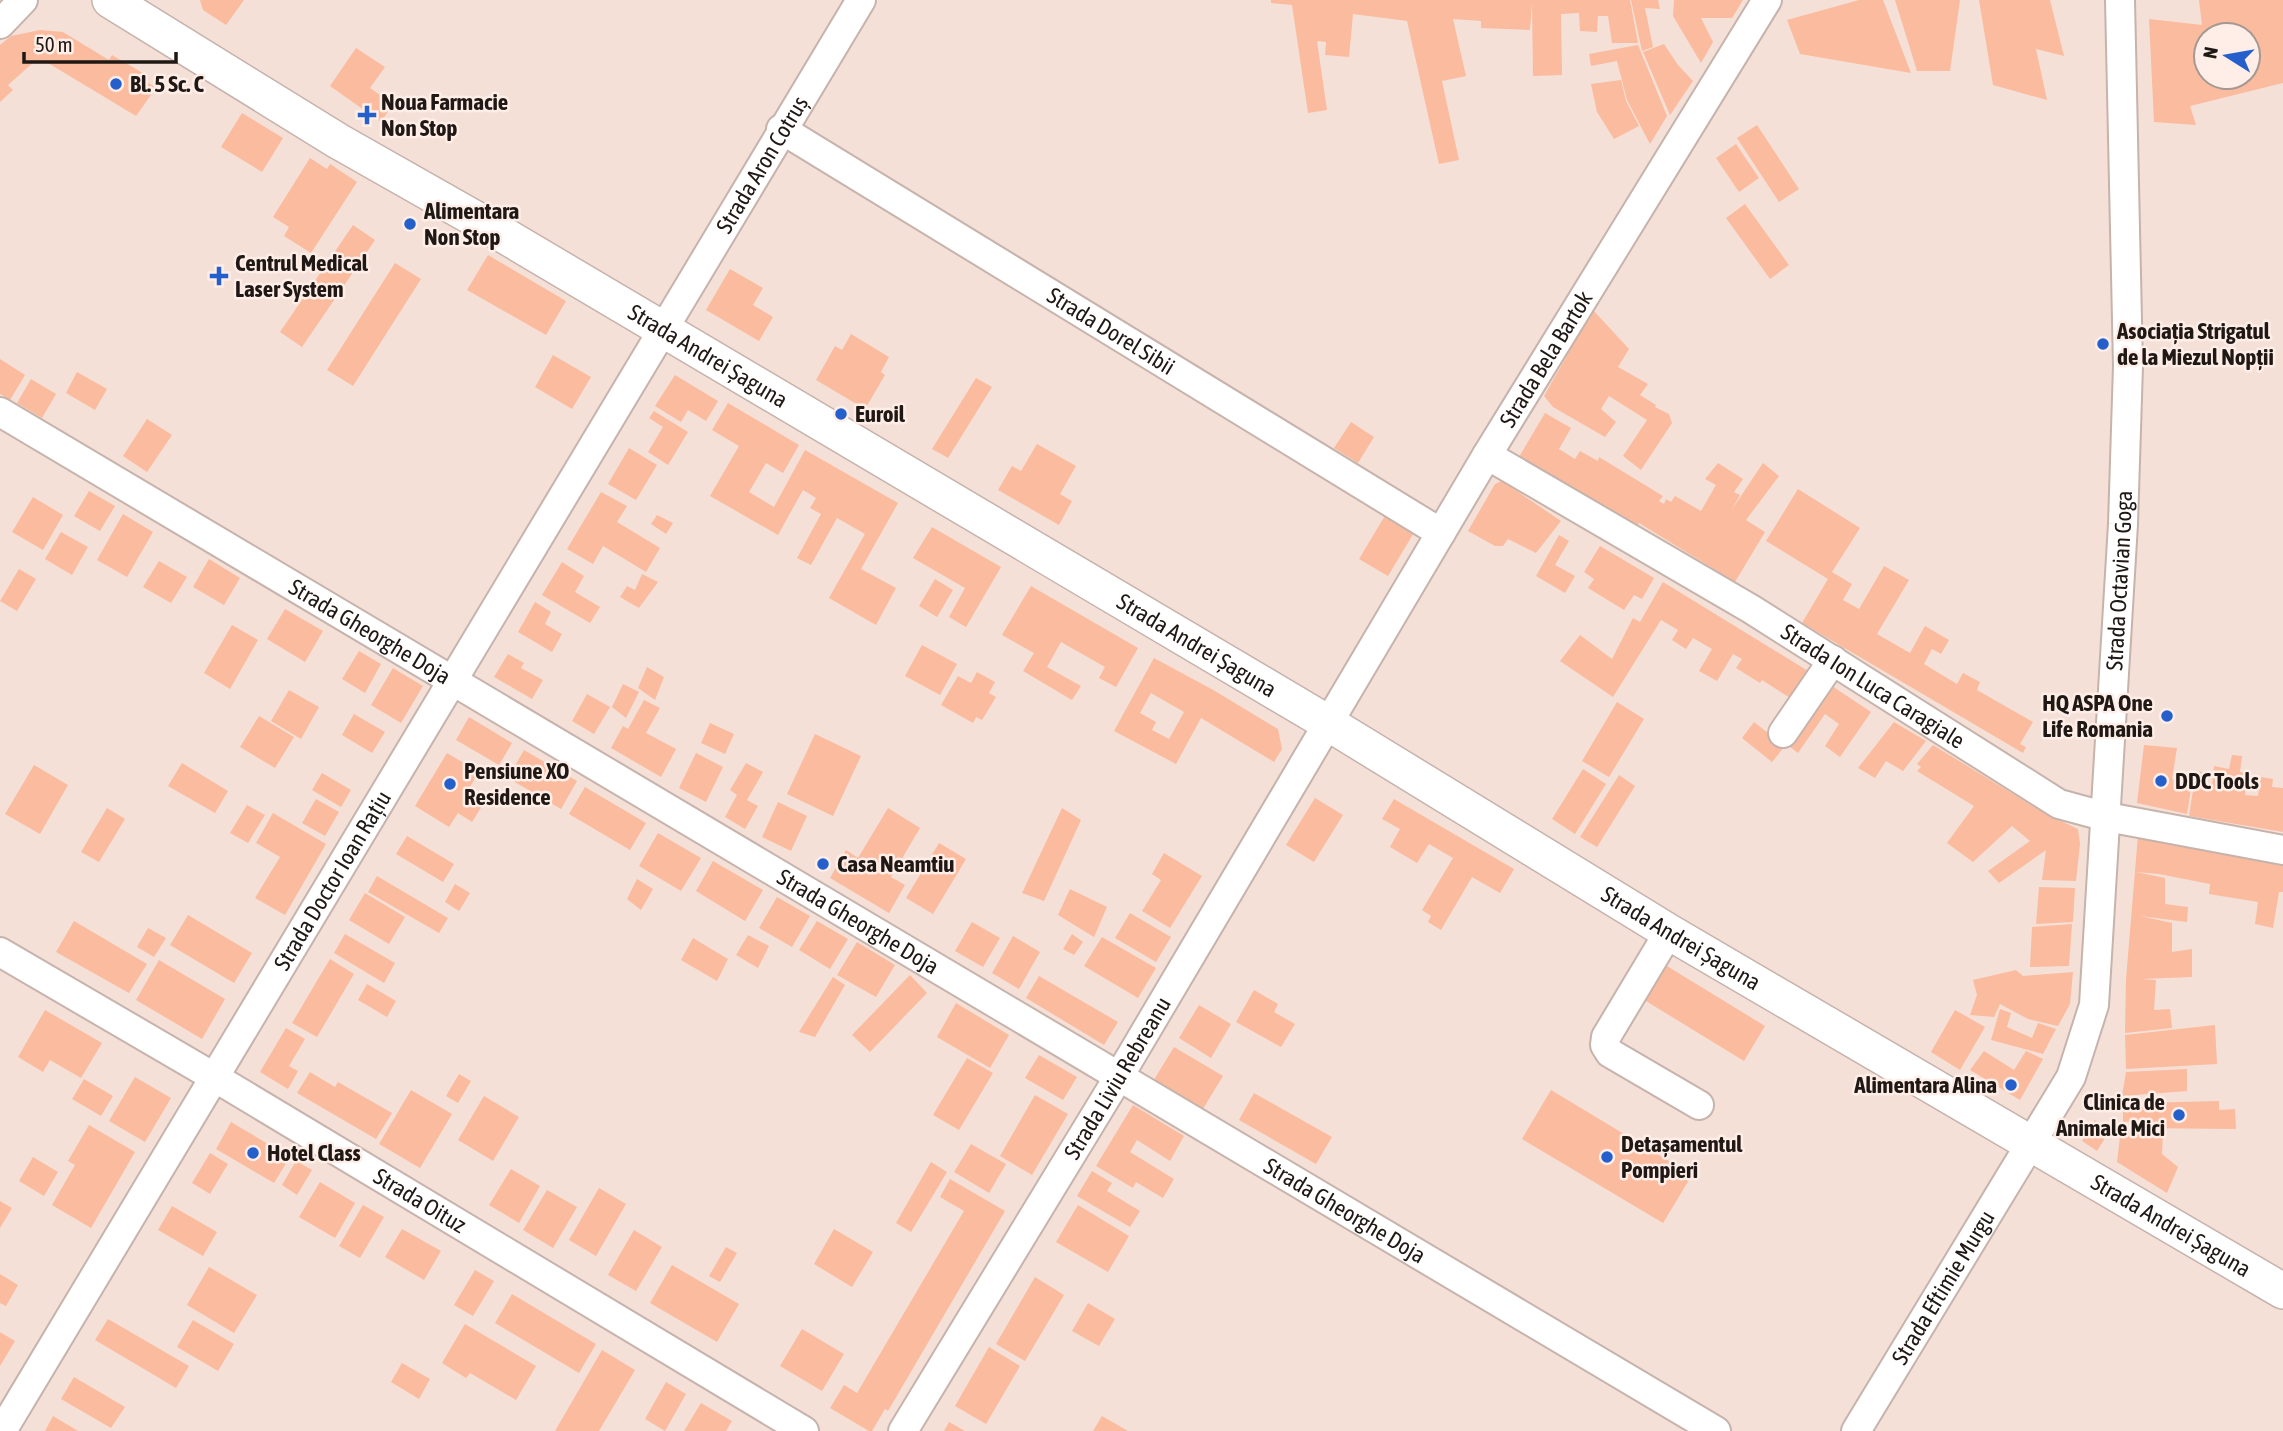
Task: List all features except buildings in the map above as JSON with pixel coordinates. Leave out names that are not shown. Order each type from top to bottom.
[{"type":"main road","name":"Strada Andrei Șaguna","points":[[110,0],[338,141],[502,234],[1328,723],[1668,932],[2283,1291]]},
{"type":"street","points":[[0,24],[23,0]]},
{"type":"street","name":"Strada Aron Cotruș","points":[[662,329],[861,0]]},
{"type":"street","name":"Strada Bela Bartok","points":[[1328,723],[1487,456],[1767,0]]},
{"type":"street","name":"Strada Octavian Goga","points":[[2029,1143],[2071,1077],[2094,1005],[2123,524],[2127,366],[2120,0]]},
{"type":"street","name":"Strada Dorel Sibii","points":[[781,130],[1441,533]]},
{"type":"street","name":"Strada Doctor Ioan Rațiu","points":[[2,1431],[662,329]]},
{"type":"street","name":"Strada Gheorghe Doja","points":[[0,412],[1716,1431]]},
{"type":"street","name":"Strada Ion Luca Caragiale","points":[[1487,456],[1751,609],[2059,804],[2107,817],[2283,850]]},
{"type":"street","points":[[1783,733],[1833,660]]},
{"type":"street","name":"Strada Liviu Rebreanu","points":[[903,1431],[1118,1078],[1328,723]]},
{"type":"street","points":[[1668,932],[1606,1037],[1605,1045],[1610,1053],[1699,1105]]},
{"type":"street","name":"Strada Oituz","points":[[0,952],[214,1077],[804,1431]]},
{"type":"street","name":"Strada Eftimie Murgu","points":[[1856,1431],[2029,1143]]},
{"type":"place","name":"Bl. 5 Sc. C","points":[[116,84]]},
{"type":"place","name":"Noua Farmacie Non Stop","points":[[367,115]]},
{"type":"place","name":"Alimentara Non Stop","points":[[410,224]]},
{"type":"place","name":"Centrul Medical Laser System","points":[[219,276]]},
{"type":"place","name":"Asociația Strigatul de la Miezul Nopții","points":[[2103,344]]},
{"type":"place","name":"Euroil","points":[[841,414]]},
{"type":"place","name":"HQ ASPA One Life Romania","points":[[2167,716]]},
{"type":"place","name":"DDC Tools","points":[[2161,781]]},
{"type":"place","name":"Pensiune XO Residence","points":[[450,784]]},
{"type":"place","name":"Casa Neamtiu","points":[[823,864]]},
{"type":"place","name":"Alimentara Alina","points":[[2011,1085]]},
{"type":"place","name":"Clinica de Animale Mici","points":[[2179,1115]]},
{"type":"place","name":"Hotel Class","points":[[253,1153]]},
{"type":"place","name":"Detașamentul Pompieri","points":[[1607,1157]]}]
